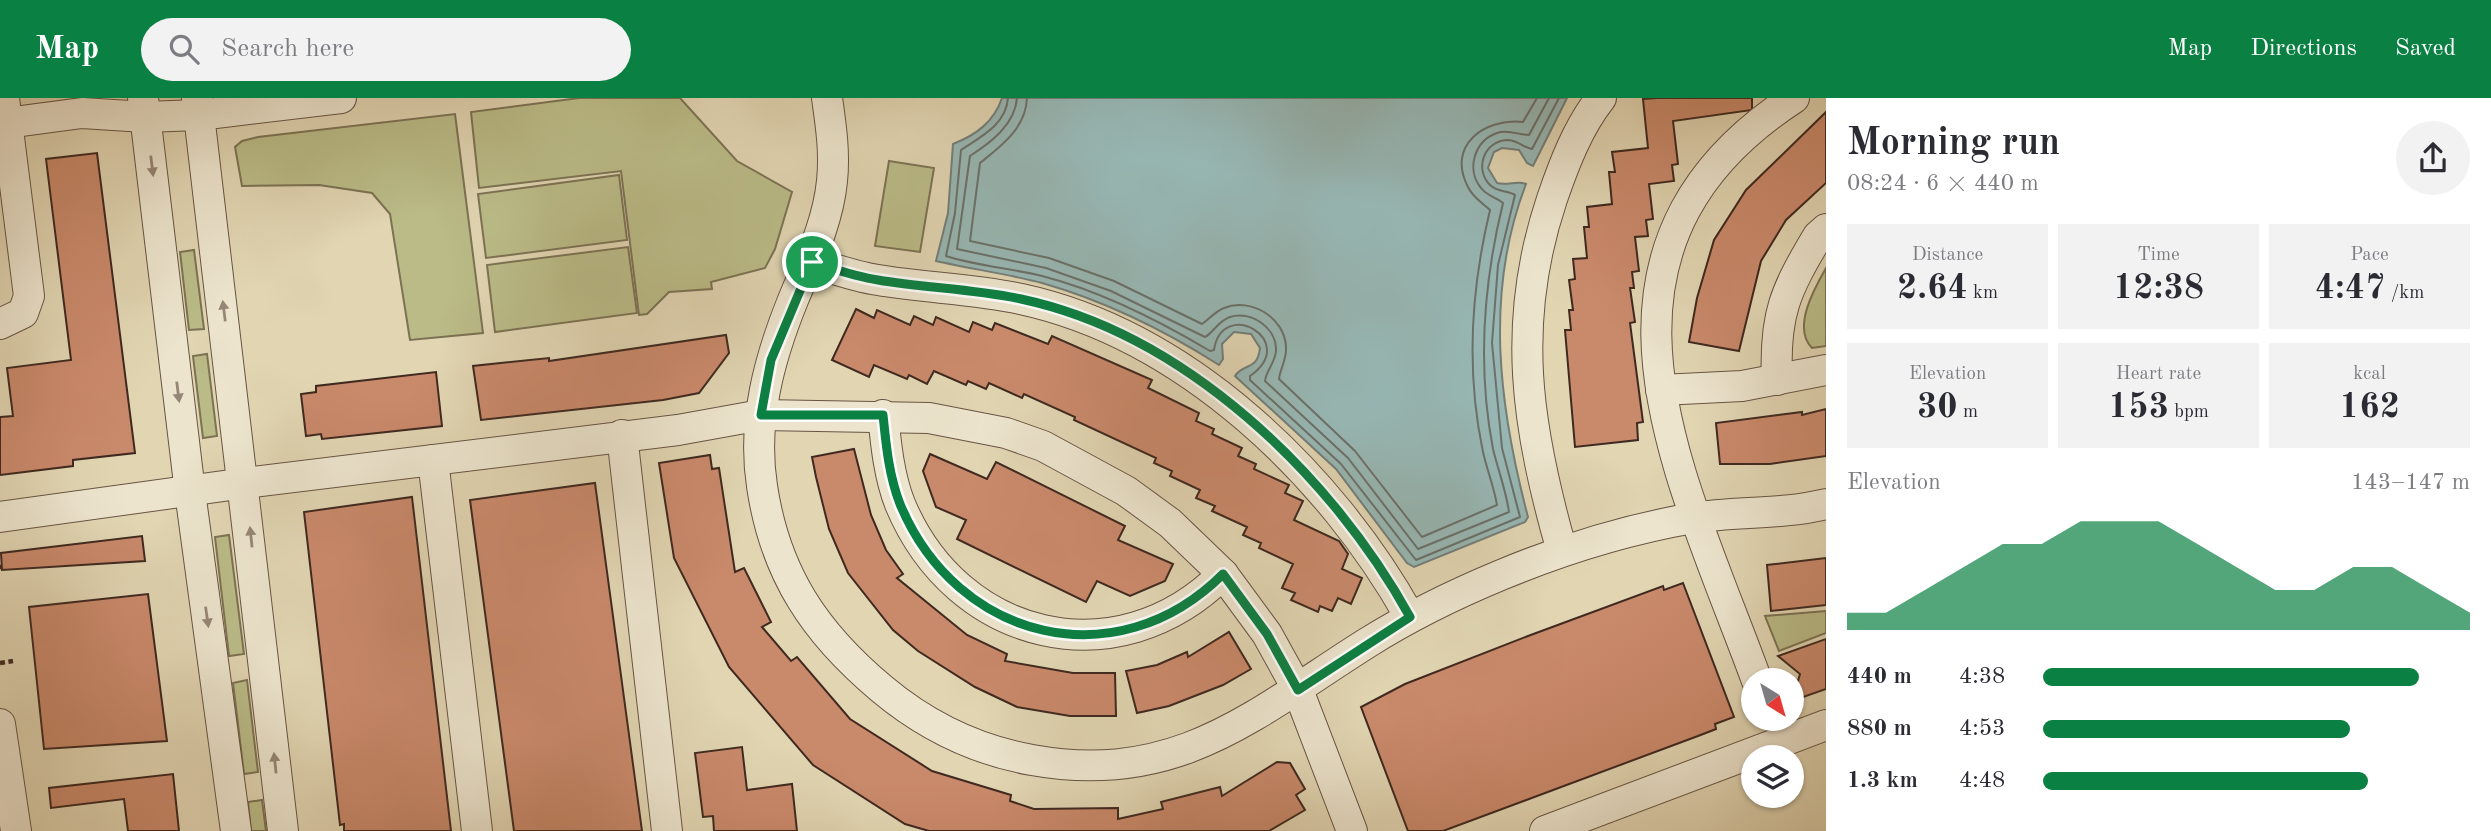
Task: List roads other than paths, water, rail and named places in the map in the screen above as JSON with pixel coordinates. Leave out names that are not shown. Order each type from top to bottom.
[{"type":"street","points":[[0,324],[23,313],[29,296],[4,107],[82,113],[341,98]]},
{"type":"street","points":[[827,98],[834,143],[832,184],[812,262],[771,360],[761,415],[758,445],[766,507],[784,567],[818,626],[842,656],[899,703],[930,724],[1008,755],[1096,767],[1147,760],[1187,749],[1230,730],[1298,690],[1410,617],[1562,551],[1695,518],[1766,514],[1826,504]]},
{"type":"street","points":[[1562,551],[1535,449],[1528,405],[1527,314],[1534,263],[1561,173],[1576,138],[1601,98]]},
{"type":"street","points":[[1752,668],[1676,461],[1661,390],[1655,306],[1672,237],[1697,191],[1727,151],[1767,115],[1794,98]]},
{"type":"street","points":[[198,107],[245,483],[283,831]]},
{"type":"street","points":[[144,108],[190,492],[236,831]]},
{"type":"street","points":[[1777,380],[1778,318],[1784,297],[1818,236],[1826,229]]},
{"type":"street","points":[[812,262],[880,281],[969,290],[1059,310],[1141,346],[1228,402],[1302,468],[1342,513],[1385,571],[1410,617]]},
{"type":"street","points":[[1661,390],[1742,386],[1826,370]]},
{"type":"street","points":[[0,517],[245,483],[723,424],[761,415],[883,415],[968,424],[1043,446],[1126,491],[1171,523],[1223,574],[1267,634],[1298,690],[1352,831]]},
{"type":"street","points":[[883,415],[890,471],[900,504],[917,538],[964,593],[997,615],[1026,628],[1064,635],[1139,628],[1174,613],[1205,592],[1223,574]]},
{"type":"street","points":[[622,435],[667,831]]},
{"type":"street","points":[[433,460],[477,831]]},
{"type":"street","points":[[0,724],[16,831]]},
{"type":"street","points":[[1804,728],[1826,725]]},
{"type":"street","points":[[1545,831],[1774,732]]},
{"type":"water","points":[[1002,98],[1567,98],[1533,166],[1527,163],[1519,150],[1502,148],[1494,152],[1488,168],[1497,183],[1526,184],[1513,225],[1505,267],[1500,350],[1510,434],[1528,517],[1525,522],[1414,567],[1407,563],[1336,469],[1235,376],[1253,364],[1258,356],[1260,348],[1251,334],[1234,332],[1222,344],[1223,359],[1219,365],[1155,328],[1088,298],[1029,280],[936,261],[948,213],[953,144],[983,127]]}]
